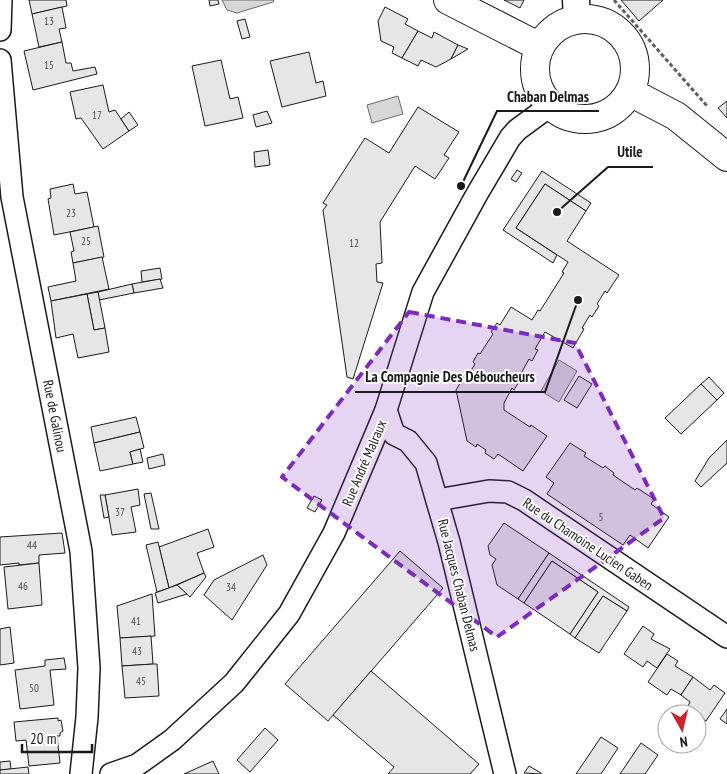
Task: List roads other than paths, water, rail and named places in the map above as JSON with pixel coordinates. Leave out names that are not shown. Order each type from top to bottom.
[{"type":"main road","points":[[448,0],[540,47]]},
{"type":"main road","points":[[576,10],[608,24],[621,33],[630,46],[635,61],[635,77],[630,92],[621,104],[608,113],[594,118],[578,118],[564,114],[551,105],[541,93],[536,78],[535,62],[540,47],[549,34],[576,10]]},
{"type":"main road","points":[[630,92],[676,116],[727,158]]},
{"type":"street","points":[[0,30],[1,0]]},
{"type":"street","name":"Rue de Galinou","points":[[0,60],[12,197],[81,551],[89,668],[87,717],[81,774]]},
{"type":"street","name":"Rue André Malraux","points":[[112,774],[137,765],[172,740],[234,683],[289,614],[334,533],[386,410],[423,292],[510,138],[517,130],[551,105]]},
{"type":"street","name":"Rue Jacques Chaban Delmas","points":[[386,410],[394,434],[408,441],[426,463],[451,550],[505,774]]},
{"type":"street","name":"Rue du Chamoine Lucien Gaben","points":[[437,500],[490,491],[508,492],[532,506],[727,638]]},
{"type":"place","name":"Chaban Delmas","points":[[461,186]]},
{"type":"place","name":"Utile","points":[[557,212]]},
{"type":"place","name":"La Compagnie Des Déboucheurs","points":[[578,300]]}]
